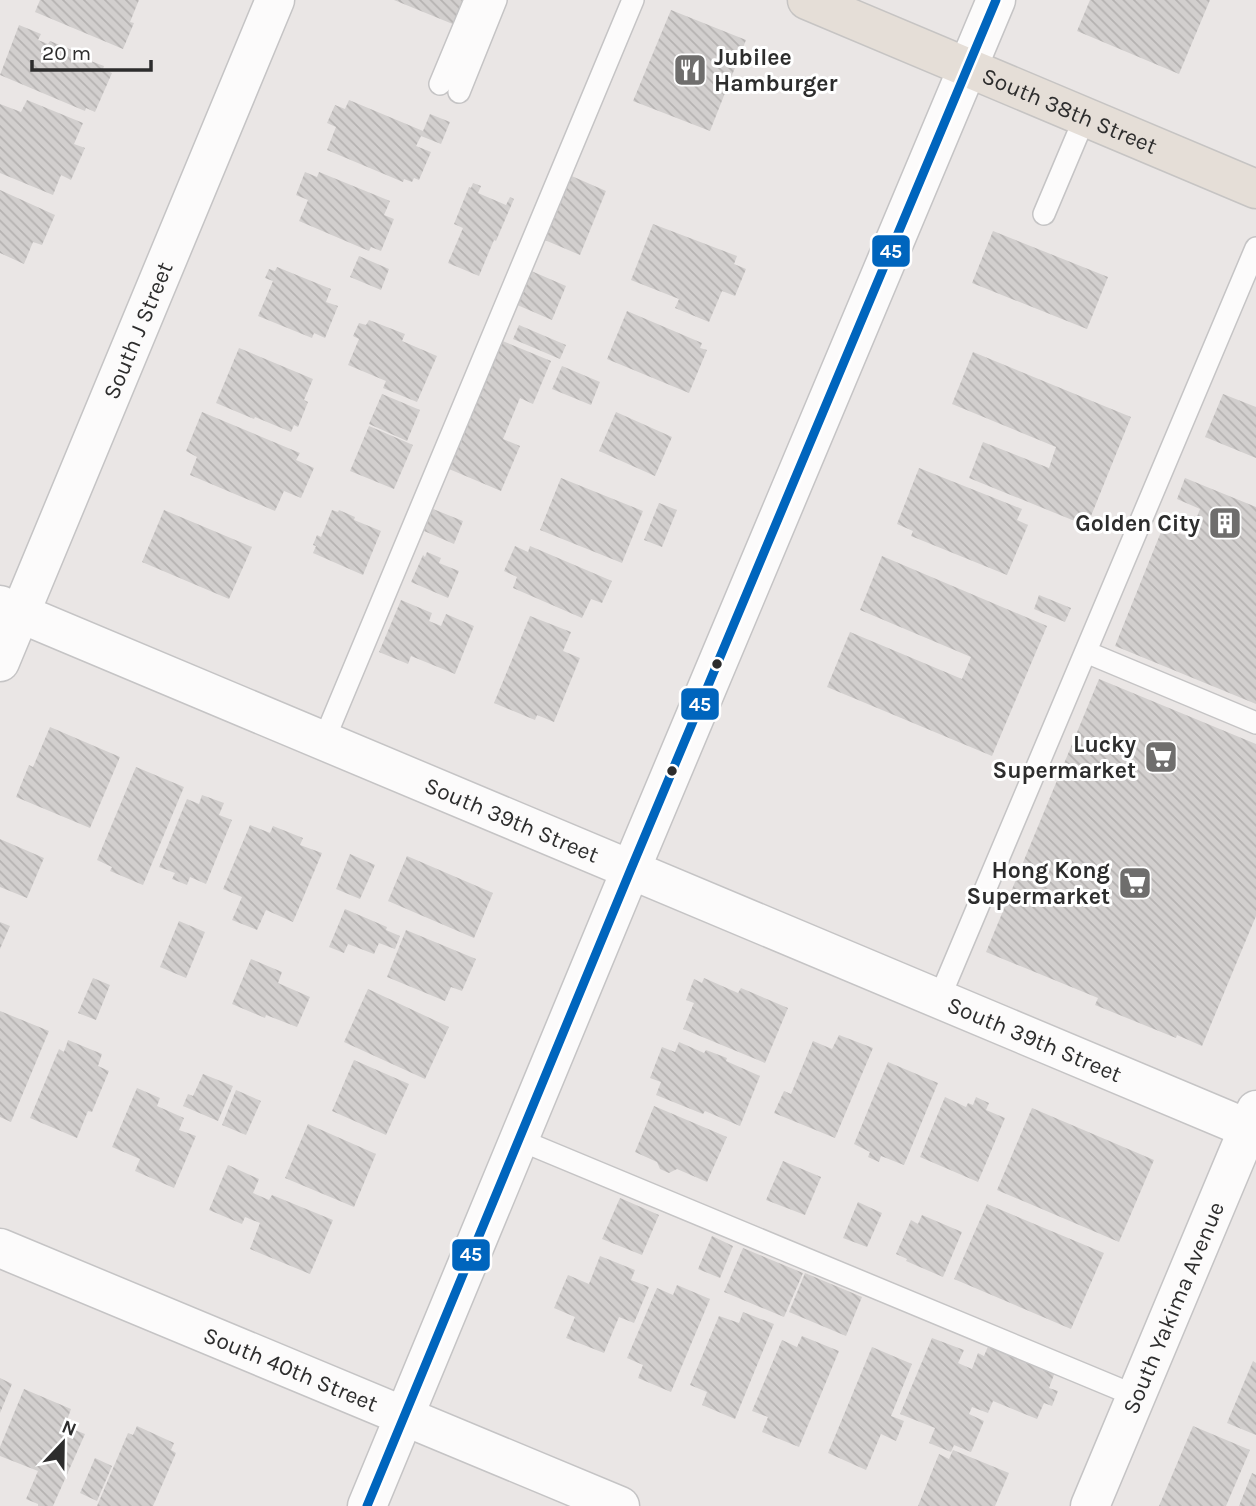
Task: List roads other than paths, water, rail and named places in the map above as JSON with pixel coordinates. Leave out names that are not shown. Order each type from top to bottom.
[{"type":"main road","name":"South 38th Street","points":[[807,0],[1256,189]]},
{"type":"street","name":"South J Street","points":[[0,662],[10,609],[275,0]]},
{"type":"street","points":[[367,1506],[996,0]]},
{"type":"street","name":"South 39th Street","points":[[10,609],[939,999],[1253,1124]]},
{"type":"street","name":"South Yakima Avenue","points":[[1090,1506],[1253,1124]]},
{"type":"street","name":"South 40th Street","points":[[0,1248],[620,1506]]},
{"type":"lane","points":[[475,0],[450,88],[496,0]]},
{"type":"lane","points":[[324,740],[633,0]]},
{"type":"lane","points":[[1044,215],[1085,117]]},
{"type":"lane","points":[[939,999],[1256,248]]},
{"type":"lane","points":[[1086,652],[1256,723]]},
{"type":"lane","points":[[520,1140],[1136,1396]]},
{"type":"place","name":"Jubilee Hamburger","points":[[690,70]]},
{"type":"place","name":"Golden City","points":[[1225,523]]},
{"type":"place","name":"Lucky Supermarket","points":[[1161,757]]},
{"type":"place","name":"Hong Kong Supermarket","points":[[1135,883]]}]
